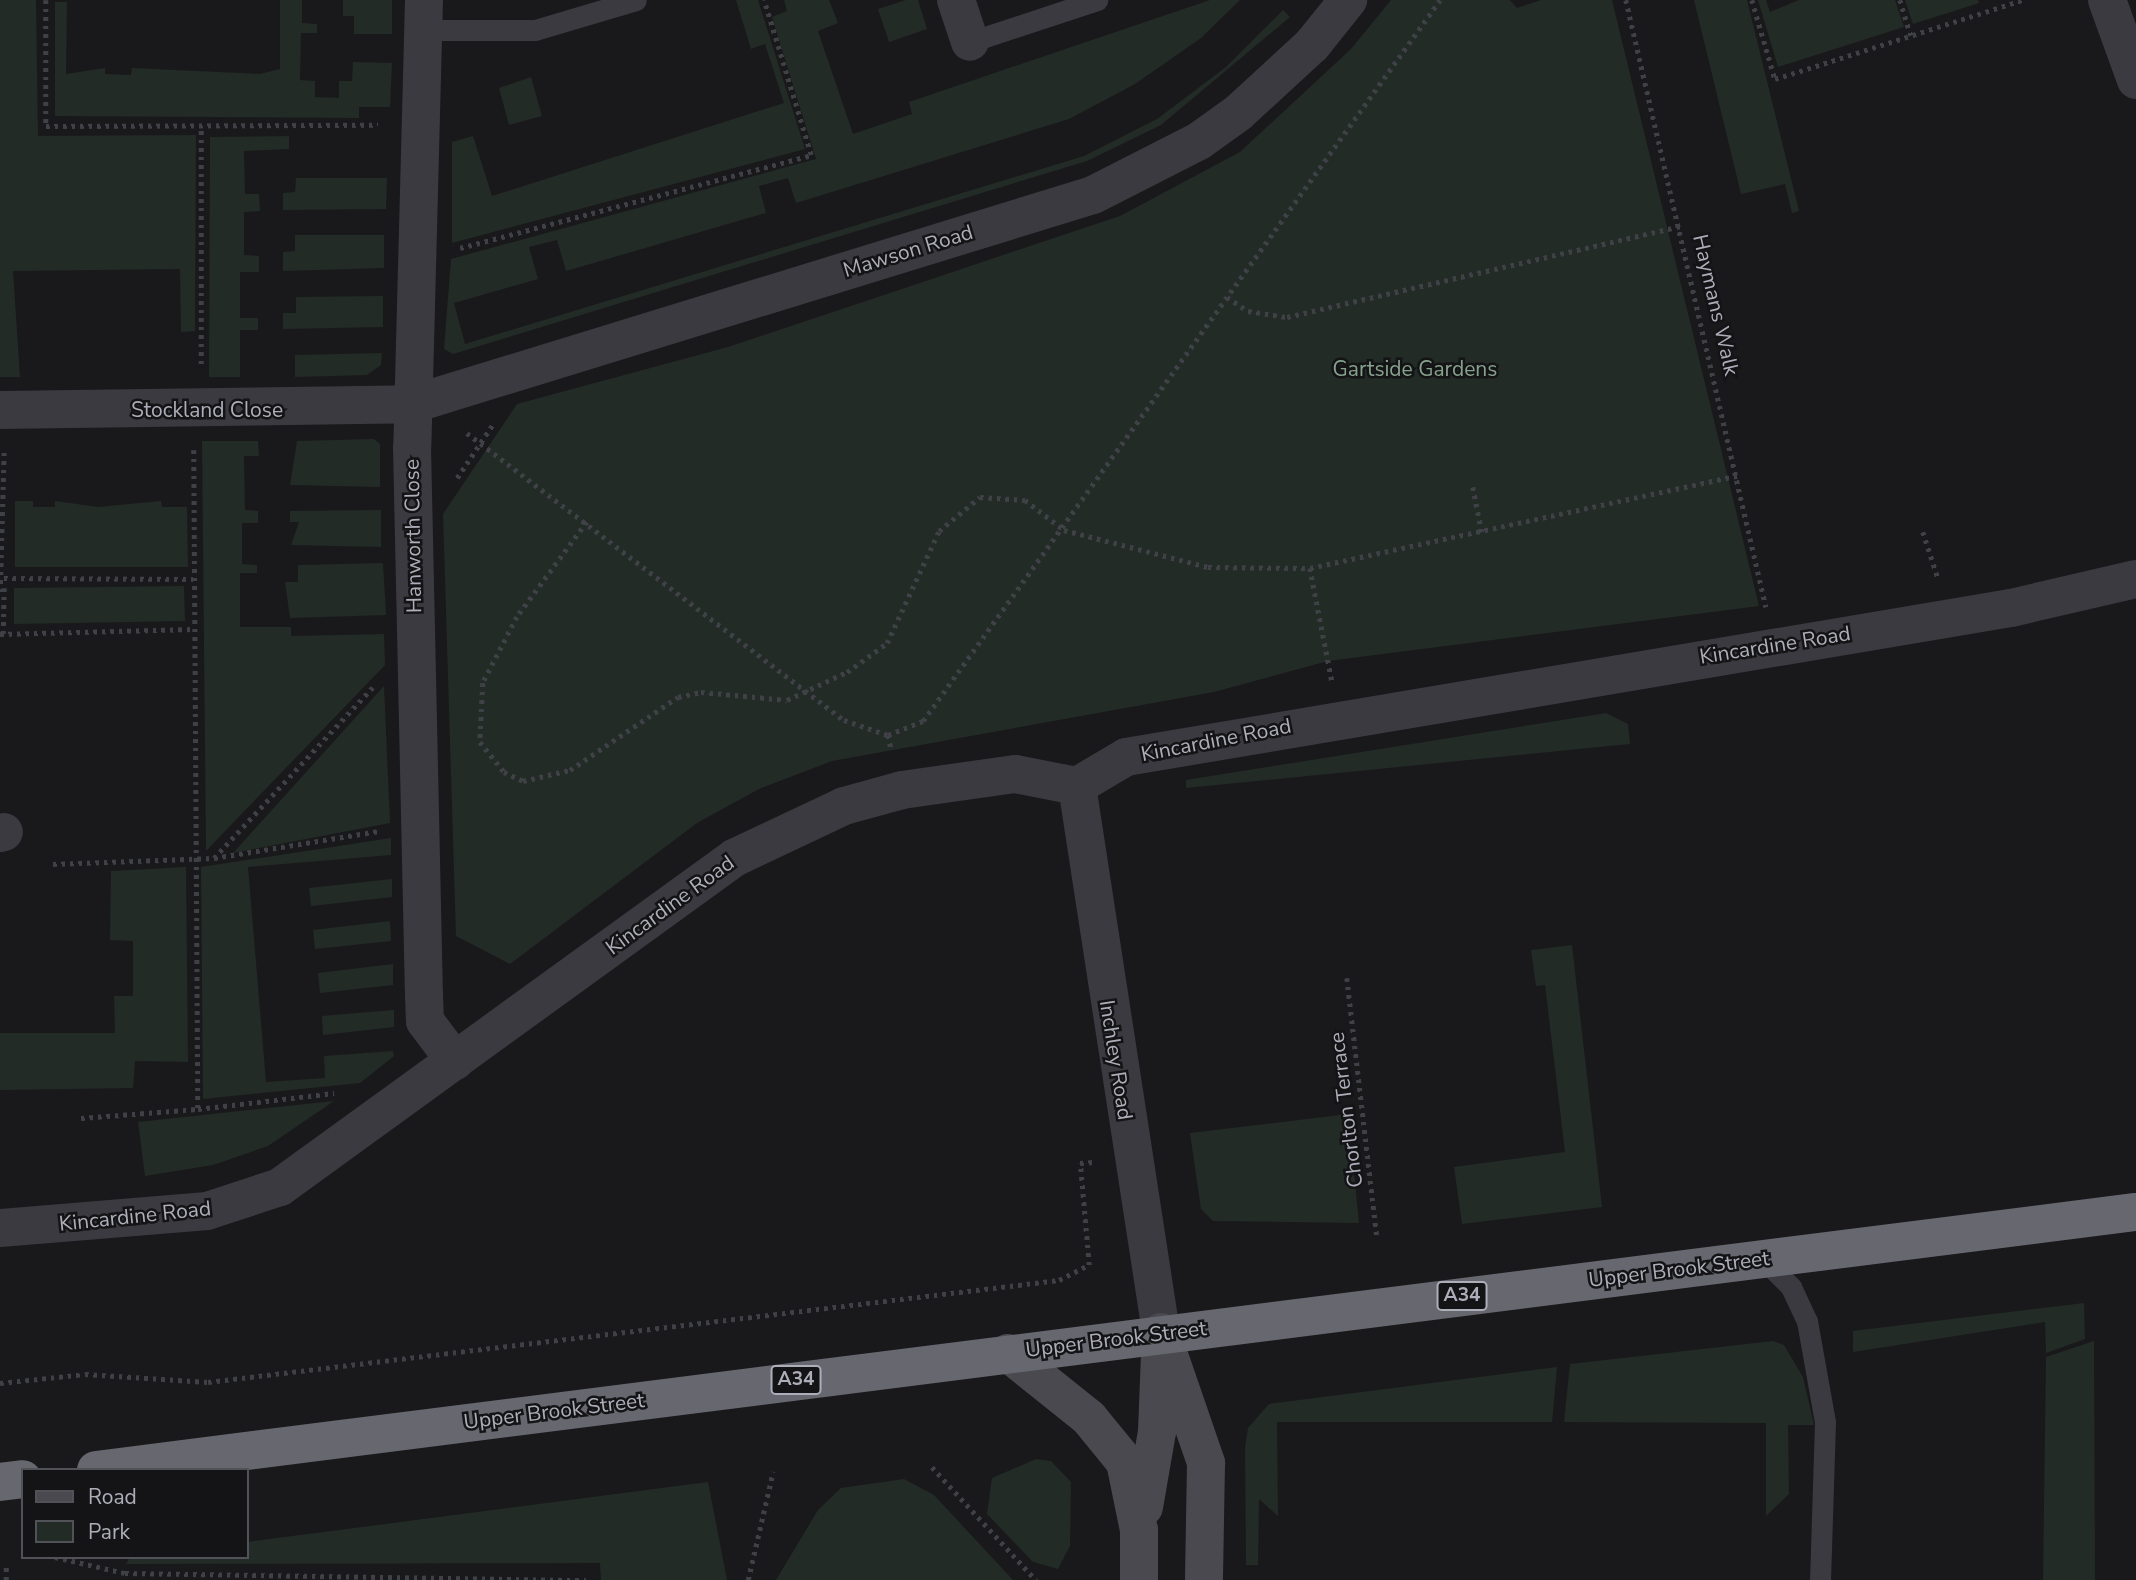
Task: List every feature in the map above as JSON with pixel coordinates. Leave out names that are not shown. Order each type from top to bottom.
[{"type":"highway","name":"Upper Brook Street","points":[[112,1468],[1161,1332],[2136,1212]]},
{"type":"highway","points":[[0,1482],[21,1479]]},
{"type":"street","points":[[956,0],[970,42]]},
{"type":"street","name":"Mawson Road","points":[[413,404],[1093,195],[1199,141],[1238,113],[1312,45],[1348,0]]},
{"type":"street","points":[[2107,0],[2136,80]]},
{"type":"street","name":"Hanworth Close","points":[[423,15],[413,404],[425,1021],[455,1061]]},
{"type":"street","name":"Stockland Close","points":[[2,423],[413,404]]},
{"type":"street","name":"Kincardine Road","points":[[0,1228],[207,1211],[280,1186],[734,858],[794,826],[902,790],[1015,774],[1077,786],[1126,757],[1339,717],[2011,608],[2136,579]]},
{"type":"street","name":"Inchley Road","points":[[1077,786],[1161,1332]]},
{"type":"street","points":[[1139,1530],[1157,1432],[1161,1332]]},
{"type":"street","points":[[1161,1332],[1206,1463],[1203,1580]]},
{"type":"street","points":[[1008,1353],[1109,1436],[1133,1483],[1139,1530],[1139,1580]]},
{"type":"lane","points":[[423,15],[535,30],[636,0]]},
{"type":"lane","points":[[970,42],[1097,0]]},
{"type":"lane","points":[[1763,1259],[1791,1287],[1807,1321],[1825,1422],[1820,1580]]},
{"type":"path","points":[[46,0],[46,126],[422,125]]},
{"type":"path","points":[[453,250],[811,155],[764,0]]},
{"type":"path","points":[[463,431],[482,442],[844,720],[888,735],[923,721],[1064,530],[1440,0]]},
{"type":"path","name":"Haymans Walk","points":[[1626,0],[1682,226],[1739,475],[1768,618]]},
{"type":"path","points":[[1752,0],[1775,79],[2024,0]]},
{"type":"path","points":[[1900,0],[1911,35]]},
{"type":"path","points":[[201,127],[201,372]]},
{"type":"path","points":[[1227,298],[1248,311],[1287,317],[1682,226]]},
{"type":"path","points":[[454,482],[496,420]]},
{"type":"path","points":[[2,423],[4,578],[1,634],[194,629]]},
{"type":"path","points":[[194,435],[198,1109]]},
{"type":"path","points":[[587,522],[517,617],[483,683],[480,742],[504,772],[538,782],[570,770],[678,697],[701,692],[787,700],[847,672],[887,643],[939,531],[980,497],[1025,500],[1064,530],[1208,567],[1310,569],[1739,475]]},
{"type":"path","points":[[1473,487],[1482,533]]},
{"type":"path","points":[[1923,533],[1940,584]]},
{"type":"path","points":[[1310,569],[1339,717]]},
{"type":"path","points":[[4,578],[193,579]]},
{"type":"path","points":[[214,858],[383,677]]},
{"type":"path","points":[[888,735],[902,790]]},
{"type":"path","points":[[52,864],[196,860],[384,831]]},
{"type":"path","name":"Chorlton Terrace","points":[[1347,978],[1377,1238]]},
{"type":"path","points":[[82,1118],[198,1109],[343,1092]]},
{"type":"path","points":[[0,1383],[85,1374],[208,1382],[1059,1280],[1089,1265],[1080,1163]]},
{"type":"path","points":[[932,1467],[1036,1580]]},
{"type":"path","points":[[748,1580],[773,1472]]},
{"type":"path","points":[[64,1559],[125,1573],[586,1580]]},
{"type":"path","points":[[6,1563],[6,1580]]},
{"type":"green space","points":[[0,0],[36,0],[38,136],[196,135],[195,331],[181,332],[180,269],[13,271],[20,377],[0,377]]},
{"type":"green space","points":[[280,0],[302,0],[302,23],[317,24],[317,33],[301,33],[300,80],[315,81],[315,97],[339,98],[339,81],[352,81],[353,62],[392,63],[390,107],[359,107],[359,118],[55,116],[55,2],[67,2],[66,74],[105,68],[105,74],[131,75],[132,68],[260,74],[280,69]]},
{"type":"green space","points":[[343,0],[392,0],[392,34],[354,34],[354,16],[343,16]]},
{"type":"green space","points":[[736,0],[758,0],[805,149],[452,243],[452,142],[473,136],[492,196],[784,103],[765,44],[751,49]]},
{"type":"green space","points":[[784,0],[829,0],[838,23],[818,31],[853,134],[912,114],[909,102],[1210,0],[1240,0],[1201,38],[1135,84],[1069,119],[796,203],[788,178],[759,186],[766,213],[566,271],[557,240],[529,247],[538,279],[454,303],[465,344],[1084,156],[1157,119],[1226,67],[1283,10],[1290,17],[1161,125],[1087,161],[453,354],[444,349],[451,259],[816,159],[772,17],[787,11]]},
{"type":"green space","points":[[906,0],[918,0],[927,29],[889,42],[878,9]]},
{"type":"green space","name":"Gartside Gardens","points":[[1391,0],[1510,0],[1517,8],[1541,0],[1612,0],[1759,606],[1328,661],[1214,692],[832,761],[759,789],[697,823],[510,964],[456,936],[443,514],[517,404],[728,347],[1120,216],[1240,152],[1351,49]]},
{"type":"green space","points":[[1694,0],[1747,0],[1799,211],[1792,213],[1785,184],[1741,194]]},
{"type":"green space","points":[[1758,0],[1766,0],[1770,12],[1799,0],[1895,0],[1904,27],[1778,67]]},
{"type":"green space","points":[[1905,0],[1978,0],[1979,3],[1913,24]]},
{"type":"green space","points":[[531,77],[542,116],[509,125],[499,88]]},
{"type":"green space","points":[[289,136],[289,149],[244,151],[245,194],[259,194],[260,211],[244,212],[244,255],[259,256],[259,272],[240,272],[240,318],[258,318],[258,330],[240,330],[240,377],[209,377],[210,137]]},
{"type":"green space","points":[[296,178],[387,178],[386,209],[283,210],[283,193],[295,192]]},
{"type":"green space","points":[[295,235],[384,235],[384,268],[283,271],[283,252],[295,251]]},
{"type":"green space","points":[[383,296],[383,327],[283,329],[283,313],[296,313],[296,297]]},
{"type":"green space","points":[[382,353],[381,365],[367,375],[295,377],[295,355]]},
{"type":"green space","points":[[374,439],[380,444],[380,487],[290,485],[297,441]]},
{"type":"green space","points":[[202,441],[258,441],[259,456],[244,456],[245,510],[258,511],[258,523],[242,523],[242,564],[257,565],[257,573],[240,573],[240,627],[291,627],[291,636],[384,634],[385,665],[206,851]]},
{"type":"green space","points":[[15,501],[33,501],[33,507],[55,507],[55,501],[98,507],[161,501],[162,507],[187,507],[188,567],[15,567]]},
{"type":"green space","points":[[381,510],[381,547],[291,545],[299,522],[290,522],[290,511]]},
{"type":"green space","points":[[383,563],[386,615],[290,618],[285,582],[298,582],[298,565]]},
{"type":"green space","points":[[184,586],[185,621],[14,624],[14,588]]},
{"type":"green space","points":[[384,686],[390,823],[233,853]]},
{"type":"green space","points":[[1606,713],[1628,724],[1630,744],[1186,788],[1186,780]]},
{"type":"green space","points":[[391,838],[391,855],[248,867],[266,1082],[325,1078],[324,1056],[393,1051],[394,1056],[360,1083],[203,1099],[201,867]]},
{"type":"green space","points":[[186,867],[188,1062],[135,1061],[133,1088],[0,1090],[0,1033],[115,1033],[114,996],[133,996],[133,941],[110,940],[111,871]]},
{"type":"green space","points":[[392,879],[392,897],[311,906],[309,888]]},
{"type":"green space","points":[[390,921],[391,941],[315,949],[313,930]]},
{"type":"green space","points":[[1572,945],[1602,1207],[1462,1224],[1454,1167],[1565,1152],[1545,985],[1536,986],[1531,950]]},
{"type":"green space","points":[[393,964],[393,985],[320,993],[318,973]]},
{"type":"green space","points":[[394,1010],[394,1027],[323,1035],[322,1016]]},
{"type":"green space","points":[[334,1101],[268,1146],[213,1165],[145,1176],[138,1122]]},
{"type":"green space","points":[[1348,1114],[1359,1223],[1213,1221],[1201,1209],[1190,1133]]},
{"type":"green space","points":[[2084,1303],[2085,1339],[2046,1353],[2045,1322],[1853,1352],[1853,1331]]},
{"type":"green space","points":[[1773,1341],[1784,1345],[1803,1377],[1814,1425],[1788,1425],[1789,1494],[1766,1516],[1766,1423],[1564,1422],[1570,1364]]},
{"type":"green space","points":[[2094,1341],[2095,1580],[2043,1580],[2046,1357]]},
{"type":"green space","points":[[1557,1367],[1552,1422],[1277,1422],[1278,1516],[1259,1499],[1258,1565],[1246,1565],[1245,1448],[1248,1428],[1269,1404]]},
{"type":"green space","points":[[1036,1459],[1051,1461],[1071,1482],[1070,1546],[1058,1569],[1033,1562],[987,1514],[992,1478]]},
{"type":"green space","points":[[904,1479],[934,1495],[1013,1580],[776,1580],[818,1510],[841,1488]]},
{"type":"green space","points":[[708,1482],[727,1580],[601,1580],[600,1563],[126,1564],[129,1559],[248,1559],[248,1542]]}]
